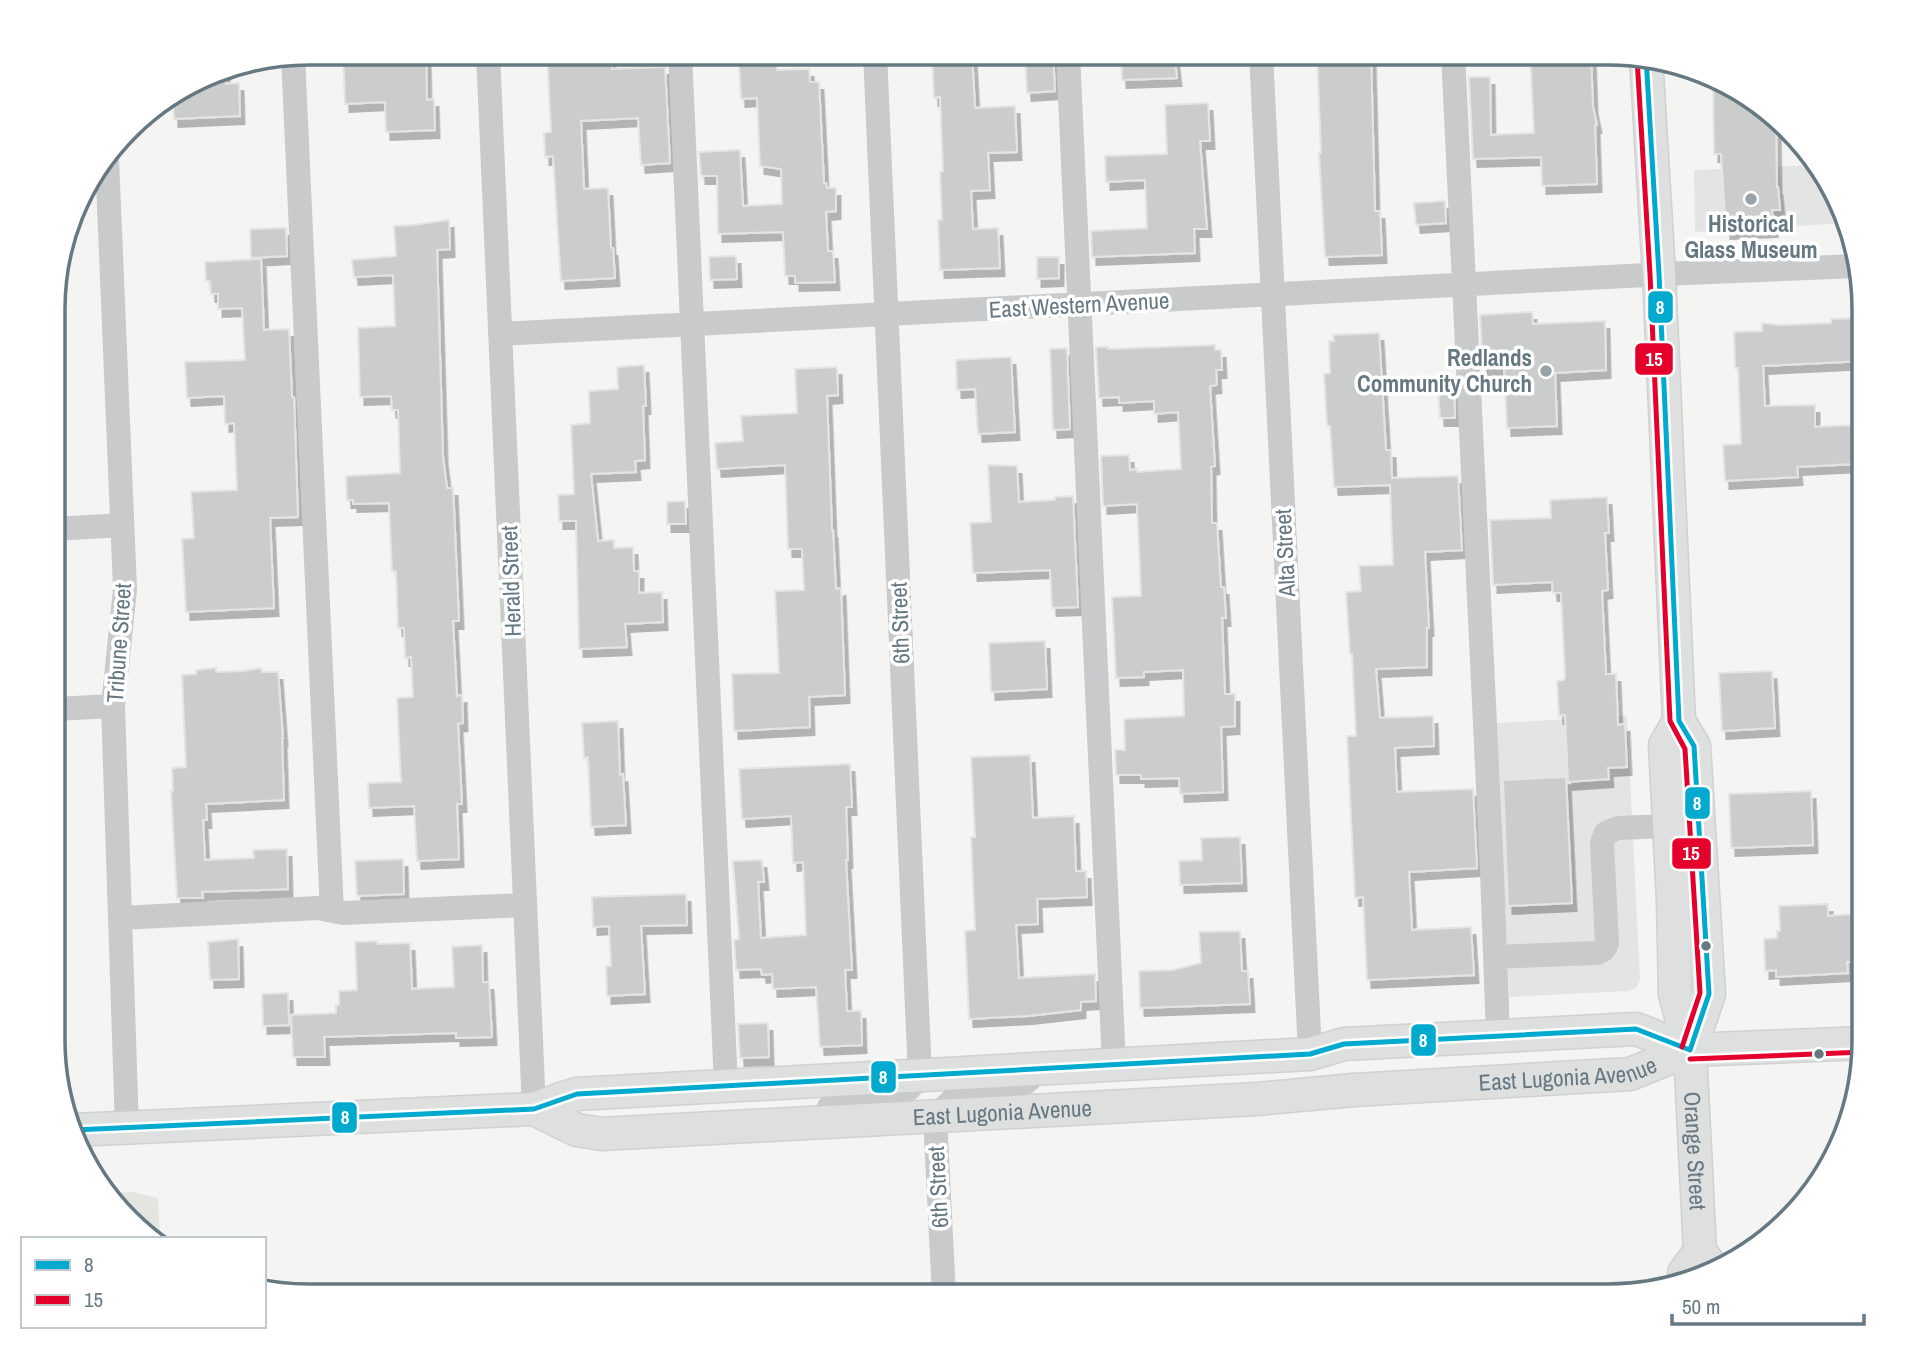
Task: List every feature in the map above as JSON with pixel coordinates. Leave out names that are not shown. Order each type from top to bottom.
[{"type":"main road","name":"Orange Street","points":[[1647,68],[1659,274],[1679,721],[1694,746],[1709,993],[1690,1050]]},
{"type":"main road","name":"Orange Street","points":[[1679,721],[1665,744],[1675,994],[1690,1050],[1707,1261],[1690,1270]]},
{"type":"main road","name":"East Lugonia Avenue","points":[[82,1130],[534,1109],[577,1094],[1310,1054],[1344,1044],[1636,1029],[1690,1050]]},
{"type":"main road","points":[[1690,1050],[1852,1043]]},
{"type":"main road","name":"East Lugonia Avenue","points":[[534,1109],[577,1130],[602,1134],[935,1117],[1630,1074],[1690,1050]]},
{"type":"street","name":"Herald Street","points":[[489,65],[534,1109]]},
{"type":"street","points":[[681,65],[726,1086]]},
{"type":"street","name":"6th Street","points":[[876,65],[920,1076]]},
{"type":"street","points":[[1069,65],[1114,1065]]},
{"type":"street","name":"Alta Street","points":[[1262,65],[1310,1054]]},
{"type":"street","points":[[1454,65],[1498,1036]]},
{"type":"street","points":[[293,66],[332,911]]},
{"type":"street","name":"Tribune Street","points":[[107,171],[125,589],[113,706],[127,1128]]},
{"type":"street","name":"East Western Avenue","points":[[500,334],[1849,266]]},
{"type":"street","points":[[65,528],[122,525]]},
{"type":"street","points":[[65,708],[113,706]]},
{"type":"street","points":[[1495,957],[1597,953],[1603,950],[1607,944],[1602,843],[1606,833],[1618,828],[1668,826]]},
{"type":"street","points":[[120,918],[318,908],[343,913],[524,905]]},
{"type":"street","name":"6th Street","points":[[943,1284],[935,1117],[960,1092],[1024,1084],[1043,1069]]},
{"type":"street","points":[[822,1122],[830,1107],[839,1099],[908,1090],[920,1076]]},
{"type":"shaded area","points":[[1805,165],[1827,201],[1836,224],[1695,232],[1694,170]]},
{"type":"shaded area","points":[[1627,716],[1640,980],[1637,987],[1628,991],[1509,997],[1496,723]]},
{"type":"shaded area","points":[[133,1192],[158,1198],[160,1234],[136,1213],[118,1193]]},
{"type":"building","points":[[343,65],[426,65],[427,100],[434,99],[435,130],[386,132],[385,102],[345,104]]},
{"type":"building","points":[[548,65],[612,65],[612,69],[665,67],[670,163],[641,165],[638,118],[581,121],[584,189],[608,188],[615,278],[561,281],[553,156],[545,157],[544,133],[551,132]]},
{"type":"building","points":[[776,65],[777,70],[809,69],[810,82],[819,82],[824,183],[827,188],[836,188],[836,211],[826,212],[828,251],[833,251],[835,282],[795,283],[795,276],[785,276],[783,232],[718,234],[717,176],[701,176],[699,152],[740,150],[743,206],[782,204],[781,169],[760,166],[757,98],[741,99],[739,66]]},
{"type":"building","points":[[932,65],[973,65],[975,108],[1015,106],[1017,152],[988,153],[990,190],[971,191],[973,229],[998,228],[1000,268],[940,270],[938,220],[942,220],[940,172],[943,171],[940,97],[934,98]]},
{"type":"building","points":[[1026,65],[1054,65],[1055,91],[1027,93]]},
{"type":"building","points":[[1121,65],[1175,65],[1177,78],[1122,80]]},
{"type":"building","points":[[1317,65],[1371,65],[1375,211],[1380,211],[1382,255],[1325,257]]},
{"type":"building","points":[[1531,65],[1591,65],[1593,106],[1597,125],[1597,184],[1542,186],[1541,157],[1473,159],[1469,77],[1490,77],[1491,135],[1534,133]]},
{"type":"building","points":[[226,80],[226,84],[239,83],[240,116],[174,119],[173,106],[201,90]]},
{"type":"building","points":[[1713,89],[1757,115],[1776,132],[1780,210],[1772,210],[1773,229],[1726,231],[1721,154],[1714,154]]},
{"type":"building","points":[[1208,103],[1210,141],[1200,141],[1207,229],[1194,229],[1195,253],[1092,257],[1091,231],[1147,228],[1145,180],[1106,182],[1105,156],[1167,154],[1165,105]]},
{"type":"building","points":[[1445,201],[1446,223],[1416,225],[1414,203]]},
{"type":"building","points":[[449,220],[450,249],[437,250],[443,456],[447,488],[453,488],[454,508],[459,621],[453,621],[457,696],[462,695],[463,723],[458,724],[462,804],[457,804],[459,859],[417,861],[414,806],[369,808],[368,783],[401,782],[397,698],[413,697],[411,657],[405,658],[404,628],[398,628],[389,503],[353,504],[353,500],[347,500],[346,476],[400,473],[398,410],[392,410],[391,396],[360,397],[358,328],[395,326],[393,275],[354,277],[352,260],[396,256],[394,226]]},
{"type":"building","points":[[286,228],[287,256],[251,258],[250,229]]},
{"type":"building","points":[[736,256],[737,279],[710,280],[709,257]]},
{"type":"building","points":[[1037,257],[1059,257],[1059,278],[1037,279]]},
{"type":"building","points":[[261,259],[264,330],[289,329],[298,517],[270,518],[274,608],[186,612],[182,539],[194,538],[191,492],[237,490],[234,423],[225,424],[224,396],[187,398],[185,362],[245,360],[242,308],[218,309],[218,294],[211,294],[210,281],[206,281],[205,262]]},
{"type":"building","name":"Redlands Community Church","points":[[1532,312],[1533,324],[1605,321],[1606,370],[1555,373],[1557,426],[1507,428],[1504,367],[1483,368],[1480,315]]},
{"type":"building","points":[[1852,318],[1852,362],[1763,366],[1765,406],[1815,405],[1815,427],[1852,425],[1852,464],[1797,467],[1798,477],[1725,481],[1723,445],[1741,444],[1734,332],[1762,331],[1762,323],[1831,323],[1831,319]]},
{"type":"building","points":[[1379,333],[1386,450],[1391,450],[1392,478],[1458,476],[1462,550],[1425,552],[1429,628],[1427,667],[1376,669],[1380,718],[1433,716],[1434,746],[1395,748],[1397,792],[1473,789],[1477,868],[1409,872],[1412,930],[1471,927],[1474,975],[1367,980],[1363,897],[1355,898],[1347,736],[1356,736],[1346,592],[1361,591],[1359,566],[1393,565],[1390,485],[1334,487],[1324,374],[1330,373],[1329,341],[1334,341],[1333,335]]},
{"type":"building","points":[[1215,345],[1215,350],[1221,350],[1222,370],[1216,370],[1217,385],[1210,386],[1215,466],[1211,467],[1212,523],[1217,523],[1221,587],[1224,587],[1226,618],[1222,618],[1225,694],[1235,694],[1235,726],[1221,727],[1223,792],[1180,794],[1179,778],[1141,779],[1141,775],[1116,775],[1115,750],[1125,750],[1124,719],[1184,716],[1183,670],[1144,672],[1144,677],[1116,678],[1112,597],[1141,596],[1137,504],[1103,506],[1101,456],[1129,455],[1130,470],[1137,469],[1137,472],[1181,469],[1178,412],[1154,414],[1154,401],[1119,403],[1119,397],[1099,398],[1096,347],[1108,349]]},
{"type":"building","points":[[1067,348],[1070,429],[1053,430],[1050,349]]},
{"type":"building","points":[[1011,357],[1015,432],[978,434],[975,389],[957,390],[956,360]]},
{"type":"building","points":[[644,365],[645,460],[635,461],[636,472],[591,474],[598,541],[614,540],[614,548],[633,547],[634,571],[639,571],[639,593],[662,592],[663,622],[625,624],[627,647],[579,649],[576,521],[559,521],[558,495],[574,494],[571,425],[590,423],[589,391],[618,389],[617,367]]},
{"type":"building","points":[[837,367],[838,395],[827,396],[832,530],[836,589],[841,588],[845,695],[809,697],[810,727],[734,731],[732,674],[779,673],[775,591],[804,590],[802,549],[788,549],[785,465],[717,469],[715,443],[743,441],[741,416],[797,413],[795,369]]},
{"type":"building","points":[[1454,385],[1455,418],[1440,418],[1438,386]]},
{"type":"building","points":[[988,465],[1017,466],[1019,502],[1073,496],[1078,607],[1052,608],[1050,570],[973,573],[970,523],[991,522]]},
{"type":"building","points":[[1607,497],[1609,533],[1605,533],[1608,590],[1602,591],[1606,674],[1616,674],[1618,725],[1625,724],[1627,767],[1608,768],[1609,779],[1568,782],[1565,715],[1559,716],[1557,681],[1564,680],[1565,676],[1561,593],[1553,593],[1552,582],[1493,585],[1490,520],[1551,518],[1550,500]]},
{"type":"building","points":[[685,501],[686,524],[667,524],[667,502]]},
{"type":"building","points":[[1045,641],[1047,689],[991,692],[989,643]]},
{"type":"building","points":[[216,668],[216,672],[261,668],[262,672],[278,672],[284,800],[206,804],[207,820],[203,820],[205,860],[254,858],[253,850],[287,849],[288,889],[202,892],[203,898],[177,898],[171,791],[172,768],[186,767],[182,675]]},
{"type":"building","points":[[1772,671],[1775,728],[1722,731],[1719,673]]},
{"type":"building","points":[[618,721],[620,775],[623,774],[626,825],[591,827],[588,757],[584,758],[582,723]]},
{"type":"building","points":[[1030,755],[1033,818],[1074,816],[1076,871],[1086,871],[1087,897],[1037,899],[1038,924],[1016,925],[1019,978],[1095,974],[1096,1001],[1081,1002],[1081,1010],[969,1019],[965,931],[975,930],[971,837],[975,837],[971,757]]},
{"type":"building","points":[[850,764],[852,807],[846,807],[846,860],[852,970],[845,970],[847,1011],[861,1011],[862,1045],[820,1047],[816,987],[773,989],[772,974],[762,975],[761,969],[736,970],[734,940],[739,939],[733,861],[762,860],[764,882],[758,882],[761,938],[806,935],[803,862],[793,863],[791,816],[742,819],[739,769]]},
{"type":"building","points":[[1566,777],[1572,903],[1508,906],[1503,780]]},
{"type":"building","points":[[1811,791],[1813,845],[1731,848],[1729,794]]},
{"type":"building","points":[[1240,837],[1242,883],[1180,885],[1179,861],[1202,860],[1201,838]]},
{"type":"building","points":[[403,859],[404,894],[357,896],[355,861]]},
{"type":"building","points":[[686,894],[687,925],[641,926],[645,994],[607,996],[606,966],[611,966],[609,926],[593,927],[592,897]]},
{"type":"building","points":[[1828,904],[1828,916],[1852,914],[1852,962],[1847,962],[1848,973],[1776,977],[1776,970],[1765,971],[1764,939],[1777,938],[1777,931],[1780,931],[1779,906]]},
{"type":"building","points":[[1240,931],[1242,971],[1248,971],[1250,1004],[1140,1008],[1139,971],[1173,970],[1201,963],[1199,932]]},
{"type":"building","points":[[238,939],[239,979],[210,980],[208,942]]},
{"type":"building","points":[[377,941],[377,944],[410,943],[412,989],[454,987],[452,947],[482,945],[483,982],[489,982],[492,1037],[456,1038],[456,1033],[324,1037],[325,1057],[293,1057],[291,1015],[336,1013],[339,991],[357,990],[355,942]]},
{"type":"building","points":[[288,993],[289,1025],[263,1026],[262,994]]},
{"type":"building","points":[[768,1023],[769,1057],[740,1058],[738,1024]]},
{"type":"transit line","name":"15","points":[[1638,67],[1650,274],[1670,721],[1685,749],[1700,993],[1682,1047]]},
{"type":"transit line","name":"8","points":[[1647,68],[1659,274],[1679,721],[1694,746],[1709,994],[1690,1050]]},
{"type":"transit line","name":"8","points":[[82,1130],[534,1109],[577,1094],[1310,1054],[1344,1044],[1636,1029],[1690,1050]]},
{"type":"transit line","name":"15","points":[[1690,1059],[1852,1052]]},
{"type":"place","name":"Historical Glass Museum","points":[[1751,199]]},
{"type":"place","name":"Redlands Community Church","points":[[1546,371]]}]
